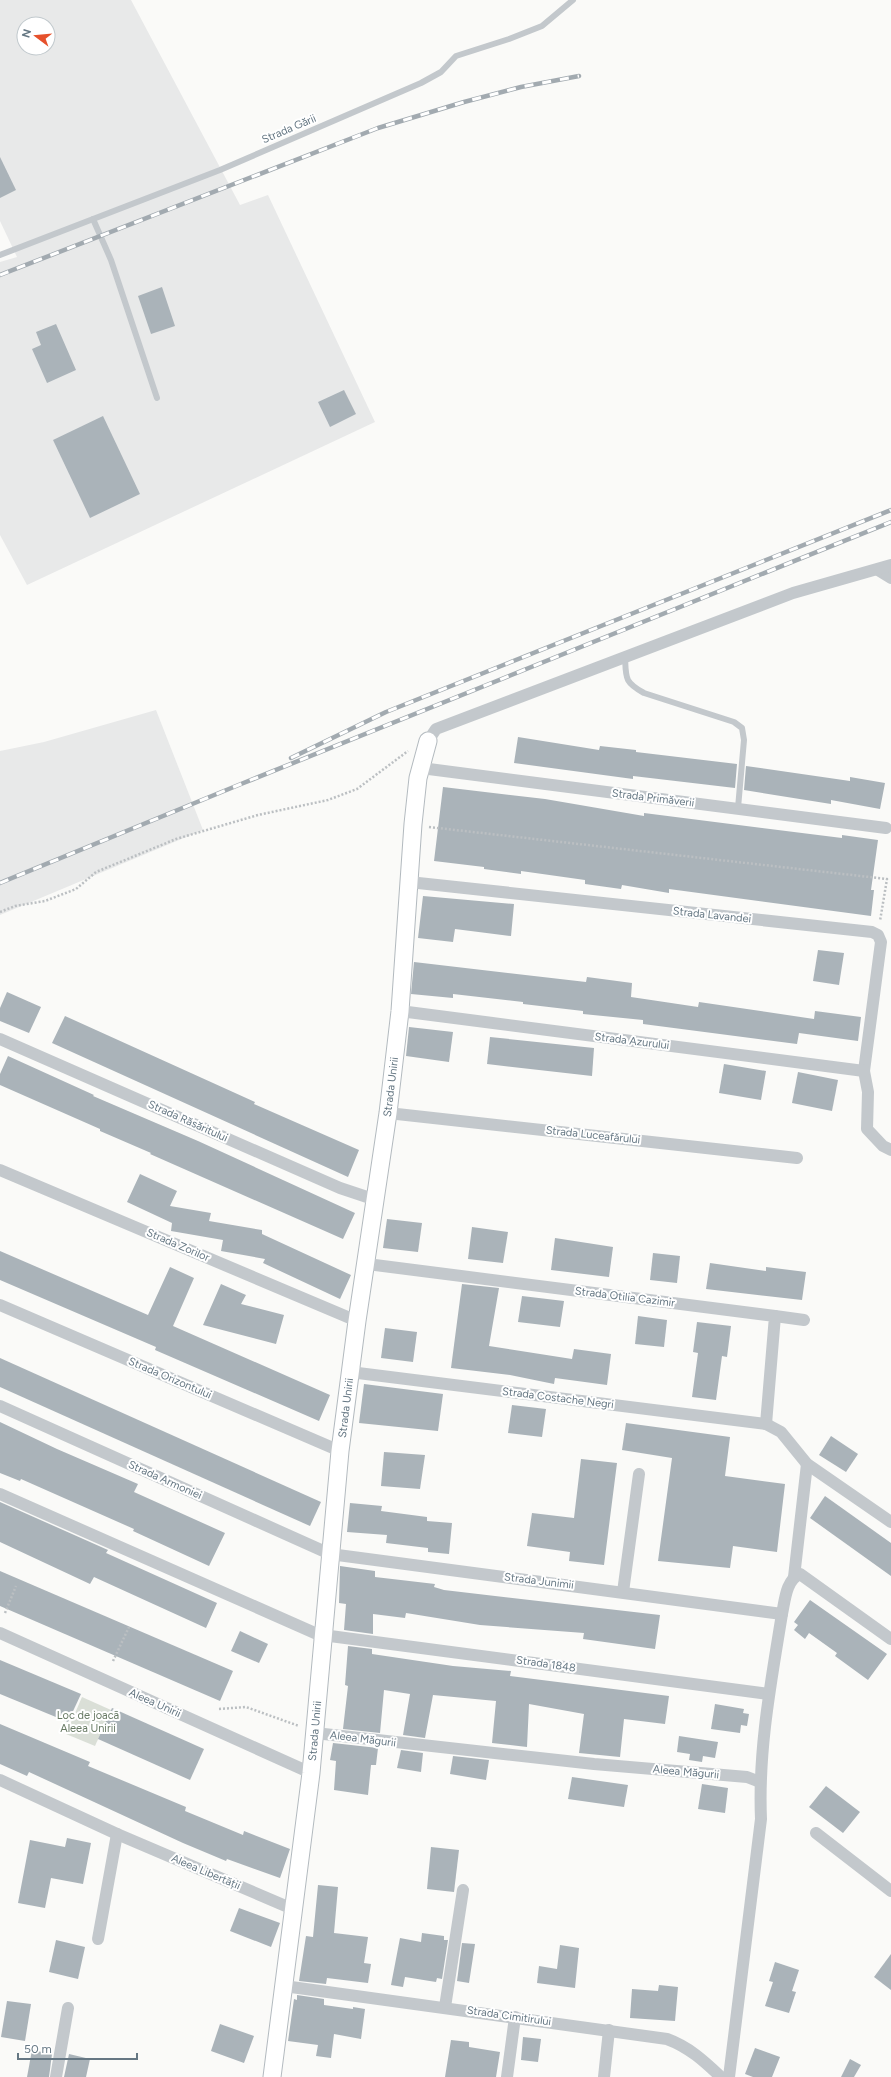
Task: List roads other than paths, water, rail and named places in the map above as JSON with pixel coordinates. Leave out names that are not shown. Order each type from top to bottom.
[{"type":"street","points":[[430,737],[436,729],[793,593],[878,570],[891,565]]},
{"type":"street","points":[[878,570],[891,578]]},
{"type":"street","name":"Strada Unirii","points":[[272,2077],[295,1910],[311,1772],[309,1730],[324,1632],[340,1451],[357,1321],[367,1264],[388,1113],[400,1011],[413,824],[420,768],[430,737]]},
{"type":"street","name":"Strada Primăverii","points":[[420,768],[886,828]]},
{"type":"street","name":"Strada Lavandei","points":[[409,882],[872,932],[878,935],[881,942],[864,1071]]},
{"type":"street","name":"Strada Azurului","points":[[400,1011],[864,1071]]},
{"type":"street","name":"Strada Răsăritului","points":[[0,1039],[340,1188],[376,1200]]},
{"type":"street","points":[[864,1071],[868,1092],[867,1129],[887,1148]]},
{"type":"street","name":"Strada Luceafǎrului","points":[[388,1113],[797,1158]]},
{"type":"street","name":"Strada Zorilor","points":[[0,1170],[357,1321]]},
{"type":"street","name":"Strada Otilia Cazimir","points":[[367,1264],[804,1320]]},
{"type":"street","name":"Strada Orizontului","points":[[0,1305],[340,1451]]},
{"type":"street","points":[[775,1316],[766,1424],[781,1432],[807,1464],[891,1522]]},
{"type":"street","name":"Strada Costache Negri","points":[[350,1372],[766,1424]]},
{"type":"street","name":"Strada Armoniei","points":[[0,1406],[330,1554]]},
{"type":"street","points":[[728,2077],[761,1819],[760,1782],[769,1694],[782,1614],[790,1583],[794,1577],[807,1464]]},
{"type":"street","points":[[624,1592],[639,1474]]},
{"type":"street","points":[[0,1494],[317,1634],[324,1632]]},
{"type":"street","name":"Strada Junimii","points":[[330,1554],[782,1614]]},
{"type":"street","points":[[794,1577],[800,1574],[891,1639]]},
{"type":"street","name":"Strada 1848","points":[[324,1632],[330,1636],[769,1694]]},
{"type":"street","name":"Aleea Unirii","points":[[0,1633],[311,1772]]},
{"type":"street","name":"Aleea Măgurii","points":[[309,1730],[594,1764],[747,1777],[760,1782]]},
{"type":"street","name":"Aleea Libertății","points":[[0,1780],[117,1834],[295,1910]]},
{"type":"street","points":[[816,1833],[891,1891]]},
{"type":"street","points":[[98,1939],[117,1834]]},
{"type":"street","points":[[445,2007],[463,1890]]},
{"type":"street","name":"Strada Cimitirului","points":[[284,1986],[445,2007],[667,2039],[682,2045],[698,2055],[721,2077]]},
{"type":"street","points":[[56,2077],[68,2008]]},
{"type":"street","points":[[507,2077],[514,2017]]},
{"type":"street","points":[[604,2077],[609,2030]]},
{"type":"lane","name":"Strada Gării","points":[[0,255],[220,170],[421,84],[441,72],[456,56],[509,40],[542,26],[573,0]]},
{"type":"lane","points":[[93,219],[111,260],[157,398]]},
{"type":"lane","points":[[625,656],[626,675],[630,686],[644,693],[734,722],[742,728],[744,740],[738,808]]},
{"type":"railway","points":[[0,275],[378,128],[464,102],[521,87],[579,76]]},
{"type":"railway","points":[[291,758],[386,712],[891,510]]},
{"type":"railway","points":[[0,883],[241,784],[891,522]]},
{"type":"park label","name":"Loc de joacă Aleea Unirii","points":[[88,1721]]}]
